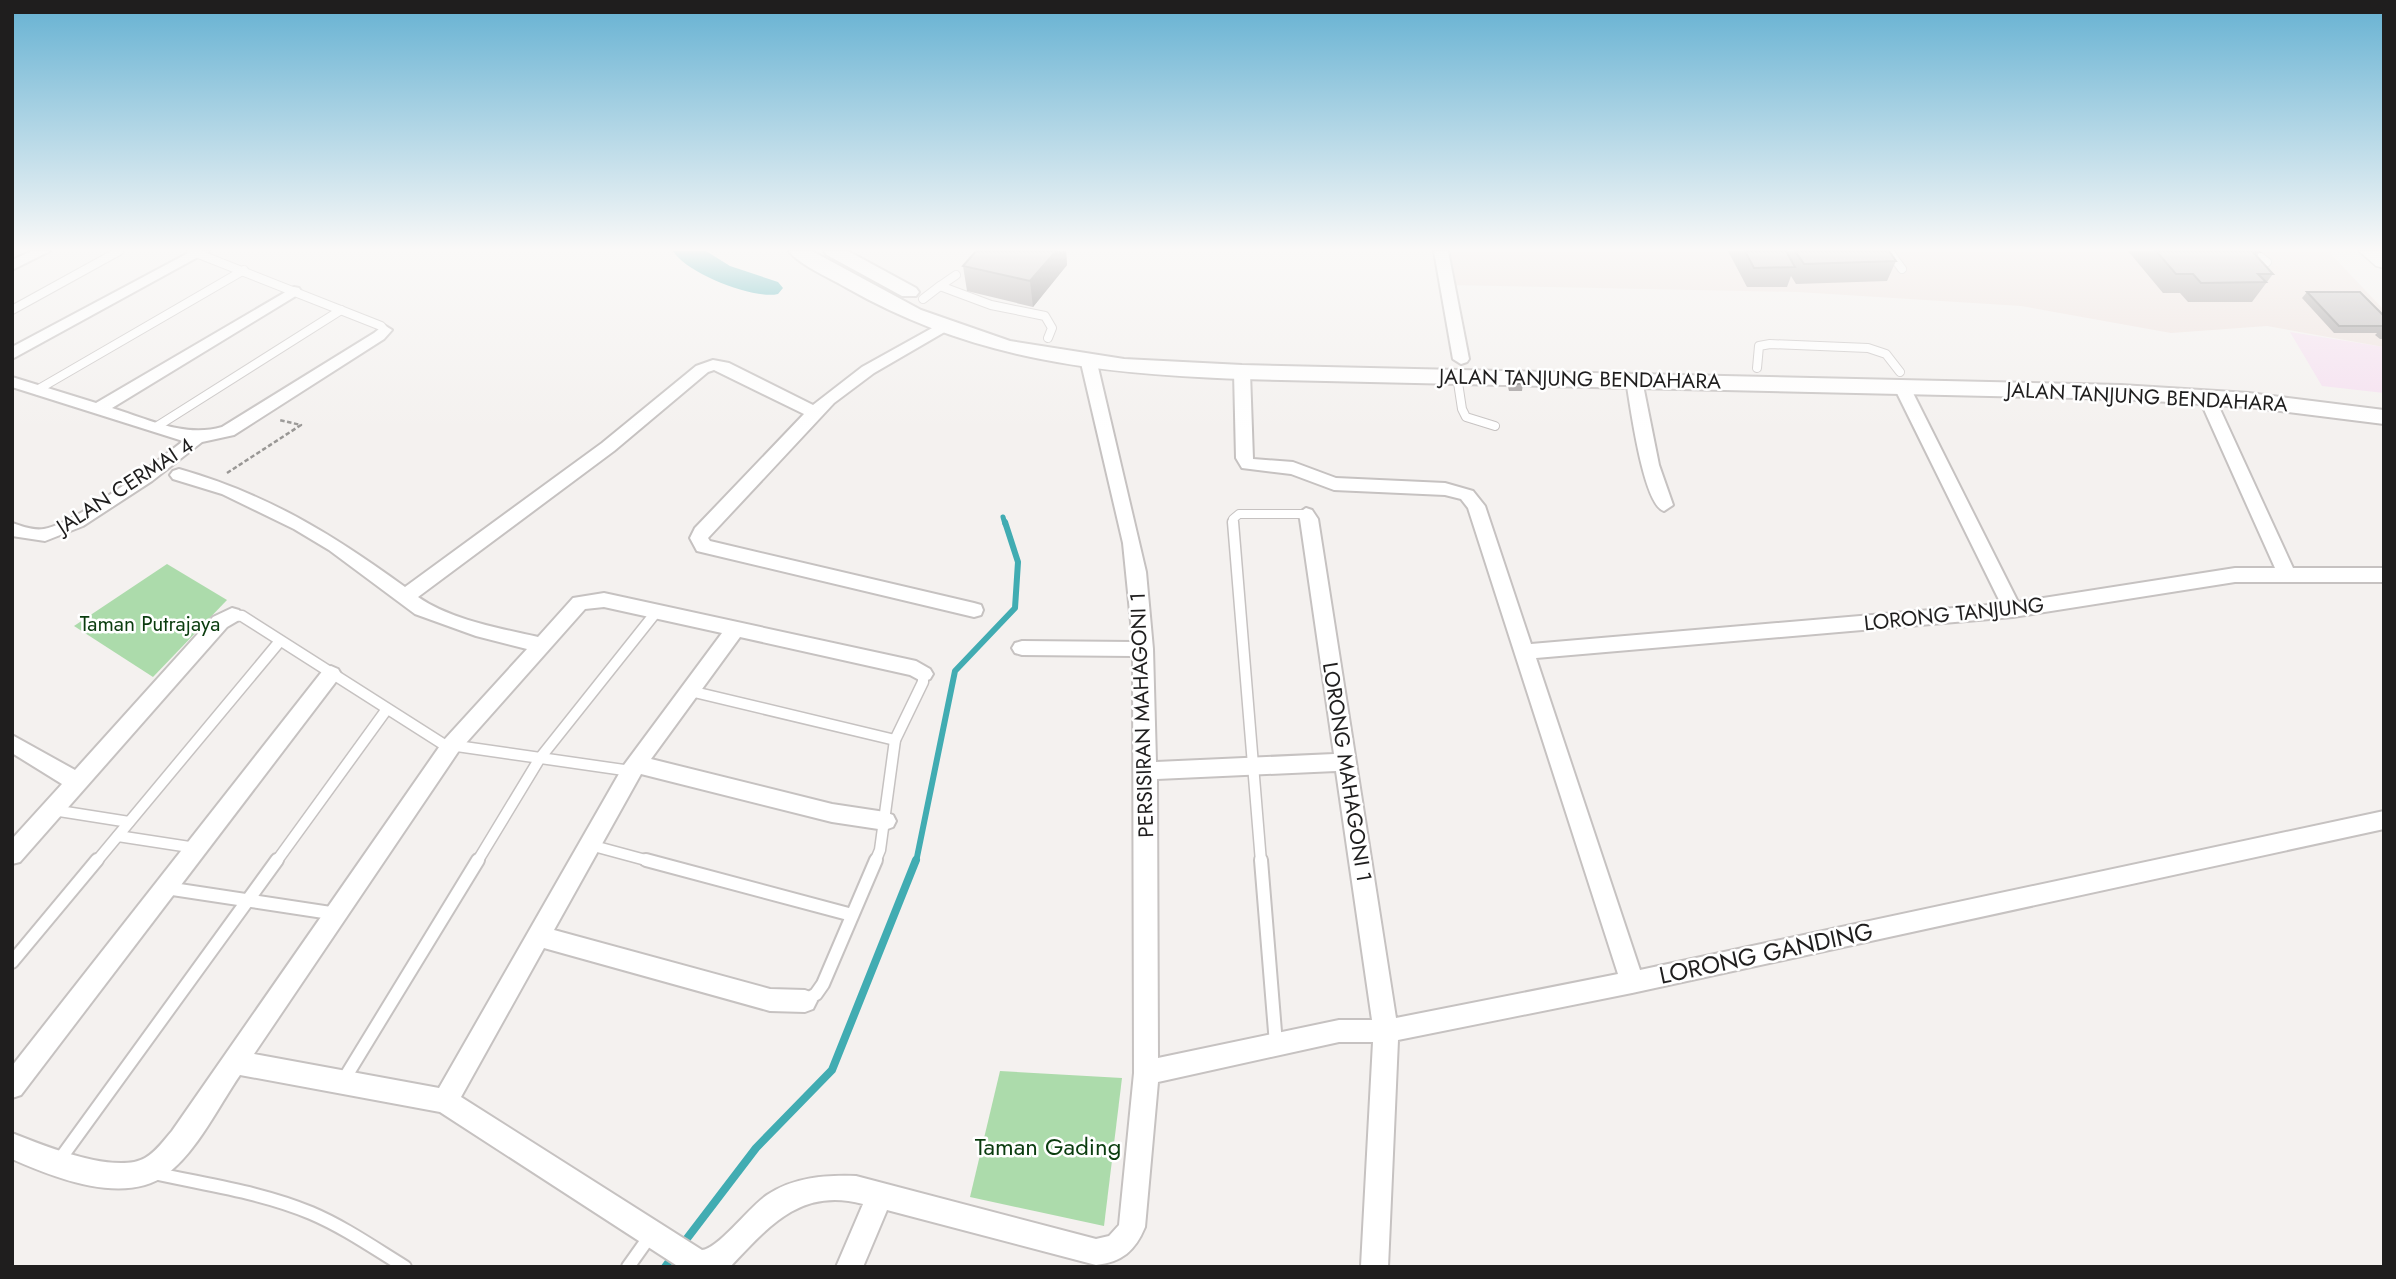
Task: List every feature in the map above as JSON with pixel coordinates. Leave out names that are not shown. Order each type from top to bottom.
[{"type":"main road","name":"JALAN TANJUNG BENDAHARA","points":[[908,311],[943,327],[982,339],[1089,363],[1156,370],[1242,372],[1567,365],[1757,368],[2206,396],[2384,417]]},
{"type":"main road","name":"JALAN TANJUNG BENDAHARA","points":[[965,311],[993,325],[1048,338],[1082,345],[1158,352],[1634,380],[1901,379],[2225,384],[2384,402]]},
{"type":"street","points":[[12,354],[90,311]]},
{"type":"street","points":[[99,409],[261,311]]},
{"type":"street","points":[[1450,311],[1459,368]]},
{"type":"street","points":[[943,327],[868,370],[813,412],[701,532],[699,542],[703,546],[974,610]]},
{"type":"street","name":"JALAN CERMAI 4","points":[[12,529],[44,535],[65,527],[172,459],[197,438],[218,435],[253,415],[379,336],[384,330]]},
{"type":"street","name":"PERSISIRAN MAHAGONI 1","points":[[880,1196],[1096,1252],[1114,1250],[1127,1239],[1132,1227],[1146,1073],[1146,771],[1143,649],[1132,543],[1089,363]]},
{"type":"street","points":[[406,596],[608,447],[702,369],[713,365],[723,366],[813,412]]},
{"type":"street","points":[[1242,372],[1244,458],[1248,464],[1293,468],[1334,484],[1433,488],[1467,495],[1476,506],[1632,982]]},
{"type":"street","points":[[1901,379],[2013,610]]},
{"type":"street","points":[[1634,380],[1650,465],[1664,505]]},
{"type":"street","points":[[12,382],[197,438]]},
{"type":"street","points":[[2206,396],[2287,573]]},
{"type":"street","points":[[179,475],[210,484],[300,525],[422,609],[453,622],[540,645]]},
{"type":"street","name":"LORONG MAHAGONI 1","points":[[1306,514],[1309,519],[1386,1031],[1375,1266]]},
{"type":"street","name":"LORONG TANJUNG","points":[[1523,652],[2013,610],[2235,575],[2384,575]]},
{"type":"street","points":[[12,1146],[58,1162],[116,1175],[146,1172],[166,1159],[236,1062],[451,746],[572,610],[586,601],[604,600],[657,611],[916,669],[923,674]]},
{"type":"street","points":[[12,855],[220,622],[233,615]]},
{"type":"street","points":[[445,1101],[634,767],[736,629]]},
{"type":"street","points":[[1021,648],[1143,649]]},
{"type":"street","points":[[12,1086],[331,674]]},
{"type":"street","points":[[12,743],[78,782]]},
{"type":"street","points":[[1146,771],[1346,762]]},
{"type":"street","points":[[634,767],[832,813],[885,821]]},
{"type":"street","name":"LORONG GANDING","points":[[1146,1073],[1339,1031],[1386,1031],[1632,982],[2384,820]]},
{"type":"street","points":[[538,936],[770,1000],[805,1001]]},
{"type":"street","points":[[236,1062],[445,1101],[699,1264],[713,1263],[721,1257],[765,1210],[781,1198],[801,1191],[838,1188],[880,1196],[849,1267]]},
{"type":"lane","points":[[37,390],[174,311]]},
{"type":"lane","points":[[156,427],[340,311]]},
{"type":"lane","name":"JALAN CERMAI 4","points":[[343,311],[384,330]]},
{"type":"lane","points":[[1459,368],[1462,409],[1466,417],[1495,426]]},
{"type":"lane","points":[[1276,1044],[1233,519],[1239,514],[1306,514]]},
{"type":"lane","points":[[343,1082],[540,758],[657,611]]},
{"type":"lane","points":[[233,615],[242,616],[436,741],[451,746],[540,758],[634,767]]},
{"type":"lane","points":[[12,962],[280,641]]},
{"type":"lane","points":[[805,1001],[816,994],[823,984],[880,850],[895,740],[923,682],[923,674]]},
{"type":"lane","points":[[690,691],[895,740]]},
{"type":"lane","points":[[58,1162],[387,709]]},
{"type":"lane","points":[[52,810],[129,822]]},
{"type":"lane","points":[[118,836],[196,848]]},
{"type":"lane","points":[[589,845],[852,915]]},
{"type":"lane","points":[[165,888],[337,914]]},
{"type":"lane","points":[[146,1172],[275,1200],[311,1213],[341,1227],[405,1267]]},
{"type":"lane","points":[[628,1267],[658,1239]]},
{"type":"path","points":[[210,484],[301,425],[253,415]]},
{"type":"shaded area","points":[[2047,311],[2384,311],[2384,347],[2267,326],[2171,333]]},
{"type":"shaded area","points":[[2290,332],[2384,347],[2384,393],[2322,386]]},
{"type":"green space","name":"Taman Putrajaya","points":[[167,564],[227,600],[153,677],[74,626]]},
{"type":"green space","name":"Taman Gading","points":[[1000,1071],[1122,1078],[1104,1226],[970,1197]]},
{"type":"building","points":[[2325,311],[2379,311],[2384,316],[2384,326],[2339,326]]},
{"type":"building","points":[[1510,380],[1523,380],[1523,384],[1511,384]]},
{"type":"waterway","points":[[1003,517],[1005,524]]},
{"type":"waterway","points":[[916,862],[955,671],[1015,608],[1018,562],[1005,522]]},
{"type":"waterway","points":[[682,1245],[756,1148],[832,1070],[916,860]]},
{"type":"waterway","points":[[665,1267],[673,1256]]}]
